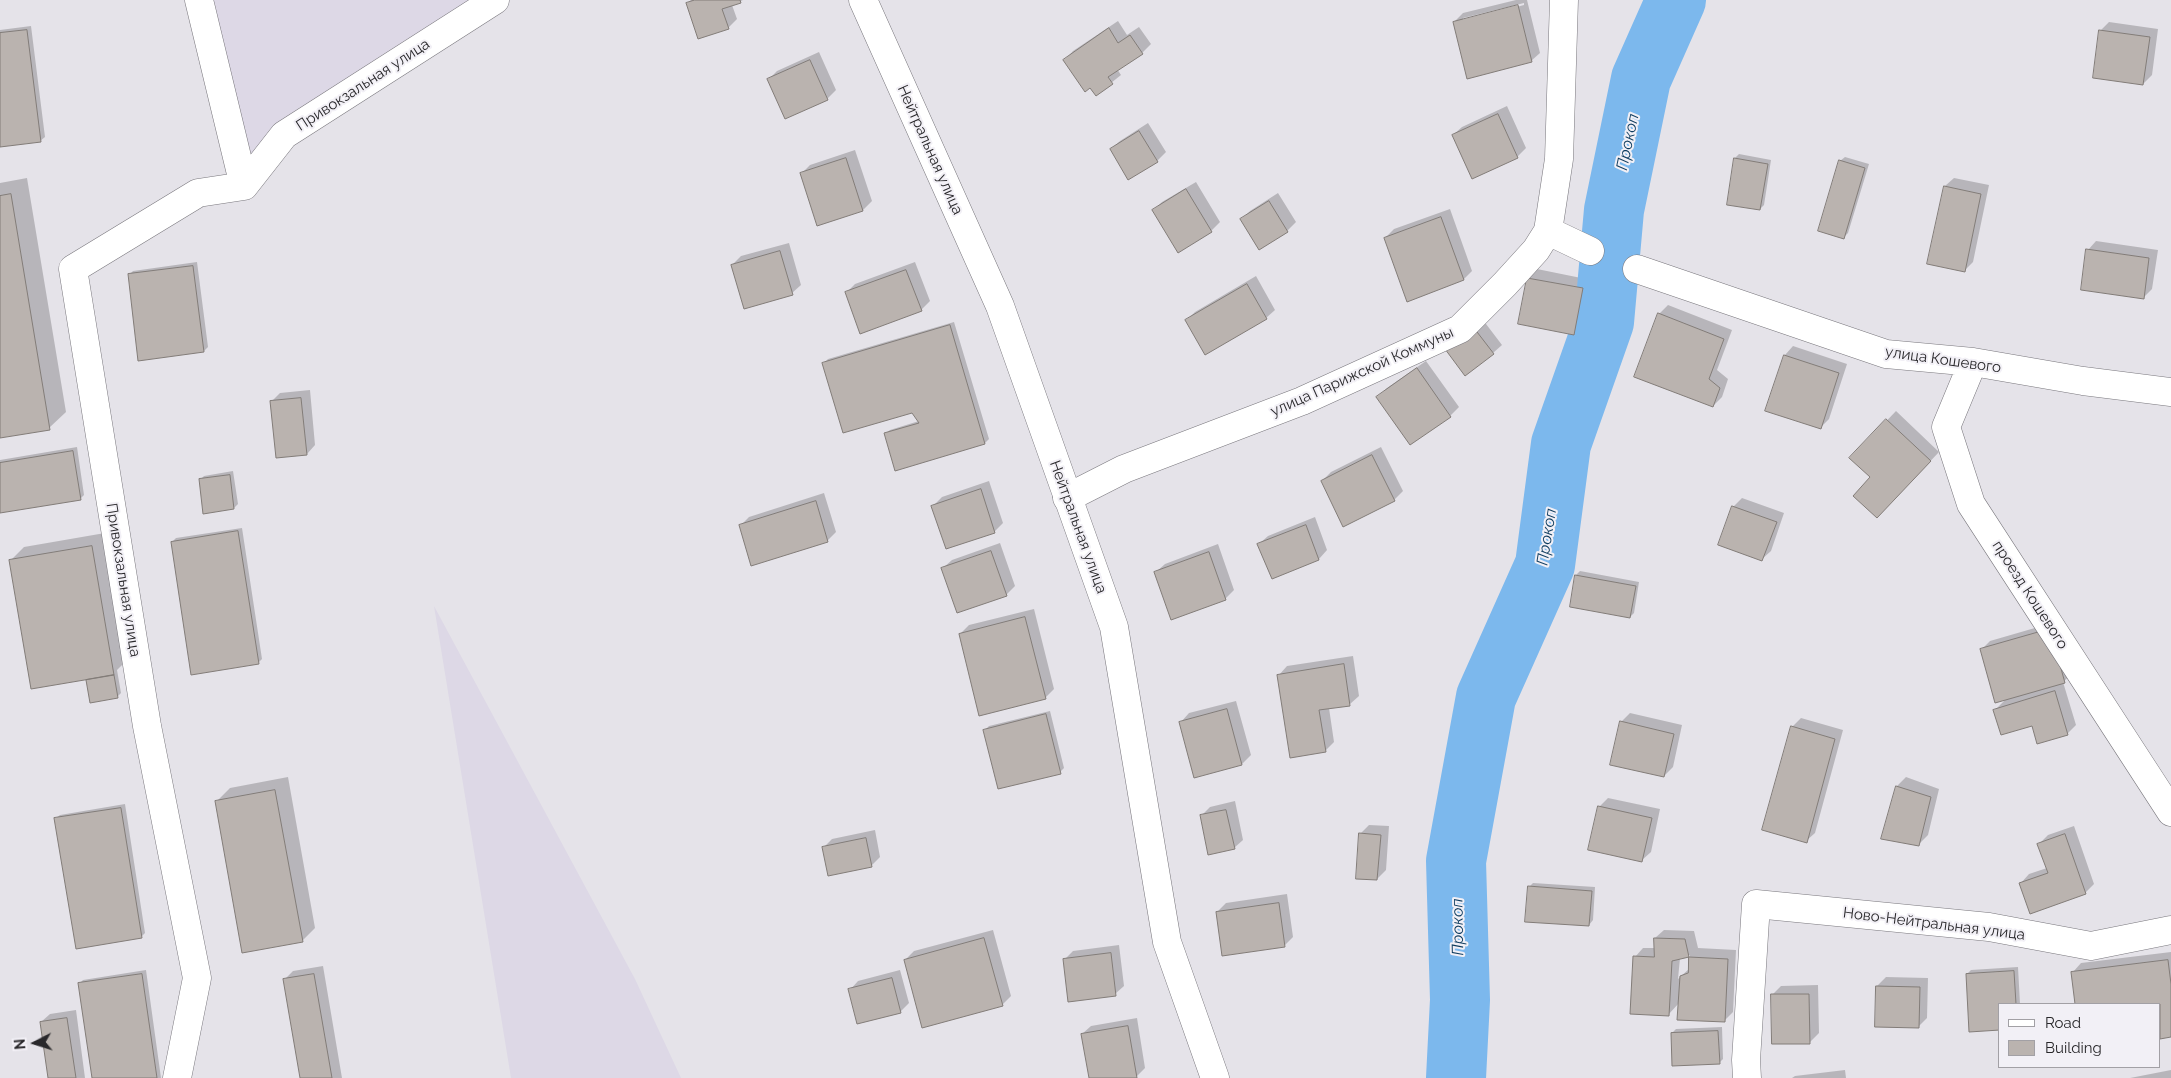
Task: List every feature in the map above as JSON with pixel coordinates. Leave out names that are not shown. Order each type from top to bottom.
[{"type":"street","points":[[200,0],[244,186]]},
{"type":"street","name":"Привокзальная улица","points":[[177,1078],[198,978],[146,726],[73,269],[198,193],[244,186],[284,135],[496,0]]},
{"type":"street","name":"Нейтральная улица","points":[[862,0],[1000,306],[1114,627],[1167,942],[1215,1078]]},
{"type":"street","name":"улица Парижской Коммуны","points":[[1067,498],[1124,469],[1302,401],[1460,329],[1505,284],[1536,250],[1548,231],[1559,160],[1564,0]]},
{"type":"street","points":[[1548,231],[1590,251]]},
{"type":"street","name":"улица Кошевого","points":[[1637,269],[1886,354],[1973,362],[2083,381],[2171,392]]},
{"type":"street","name":"проезд Кошевого","points":[[1973,362],[1946,427],[1971,504],[2171,812]]},
{"type":"street","name":"Ново-Нейтральная улица","points":[[1747,1078],[1746,1060],[1756,904],[1989,927],[2091,946],[2171,930]]},
{"type":"shaded area","points":[[199,0],[495,0],[284,135],[244,186]]},
{"type":"shaded area","points":[[434,606],[635,979],[681,1078],[511,1078]]},
{"type":"building","points":[[695,0],[740,0],[741,3],[722,9],[729,29],[698,39],[686,3]]},
{"type":"building","points":[[1518,5],[1532,62],[1467,79],[1453,22]]},
{"type":"building","points":[[1109,28],[1118,43],[1130,35],[1143,54],[1108,77],[1113,84],[1096,96],[1090,88],[1085,92],[1063,60]]},
{"type":"building","points":[[27,30],[41,142],[0,147],[0,33]]},
{"type":"building","points":[[2099,30],[2150,37],[2143,85],[2093,78]]},
{"type":"building","points":[[810,60],[828,100],[785,119],[767,79]]},
{"type":"building","points":[[1498,114],[1518,158],[1472,179],[1452,135]]},
{"type":"building","points":[[1139,131],[1158,162],[1128,180],[1110,149]]},
{"type":"building","points":[[846,158],[863,211],[817,226],[800,173]]},
{"type":"building","points":[[1734,158],[1768,164],[1760,210],[1727,205]]},
{"type":"building","points":[[1839,160],[1865,168],[1844,239],[1818,231]]},
{"type":"building","points":[[1944,186],[1981,194],[1965,272],[1927,264]]},
{"type":"building","points":[[1186,189],[1212,232],[1178,253],[1152,210]]},
{"type":"building","points":[[11,194],[50,430],[0,438],[0,196]]},
{"type":"building","points":[[1269,201],[1288,232],[1259,250],[1240,219]]},
{"type":"building","points":[[1441,217],[1464,280],[1407,302],[1384,238]]},
{"type":"building","points":[[2086,249],[2149,258],[2144,299],[2081,290]]},
{"type":"building","points":[[780,251],[793,295],[744,309],[731,265]]},
{"type":"building","points":[[193,266],[204,352],[138,361],[128,274]]},
{"type":"building","points":[[906,270],[922,311],[860,334],[845,292]]},
{"type":"building","points":[[1527,278],[1583,288],[1574,335],[1518,324]]},
{"type":"building","points":[[1247,284],[1267,319],[1205,355],[1185,320]]},
{"type":"building","points":[[1658,313],[1724,339],[1709,379],[1720,388],[1713,407],[1634,377]]},
{"type":"building","points":[[950,325],[985,444],[895,471],[884,433],[919,423],[912,413],[843,433],[822,363]]},
{"type":"building","points":[[1474,328],[1494,354],[1465,376],[1445,349]]},
{"type":"building","points":[[1784,355],[1839,373],[1821,429],[1765,411]]},
{"type":"building","points":[[1417,368],[1451,417],[1410,445],[1376,397]]},
{"type":"building","points":[[301,398],[307,455],[276,458],[270,401]]},
{"type":"building","points":[[1886,419],[1931,461],[1877,518],[1853,496],[1870,477],[1849,458]]},
{"type":"building","points":[[73,451],[81,500],[0,513],[0,463]]},
{"type":"building","points":[[1372,455],[1395,501],[1343,527],[1321,481]]},
{"type":"building","points":[[230,475],[234,509],[203,514],[199,479]]},
{"type":"building","points":[[981,489],[995,533],[946,549],[931,506]]},
{"type":"building","points":[[816,501],[828,542],[751,566],[739,525]]},
{"type":"building","points":[[1732,506],[1777,522],[1762,561],[1718,545]]},
{"type":"building","points":[[1306,525],[1319,560],[1272,579],[1257,544]]},
{"type":"building","points":[[238,531],[259,664],[191,675],[171,542]]},
{"type":"building","points":[[92,546],[114,675],[31,689],[9,560]]},
{"type":"building","points":[[991,551],[1007,596],[957,613],[941,568]]},
{"type":"building","points":[[1209,552],[1226,600],[1171,620],[1154,572]]},
{"type":"building","points":[[1575,575],[1636,586],[1630,618],[1570,607]]},
{"type":"building","points":[[1025,617],[1046,699],[979,716],[959,634]]},
{"type":"building","points":[[2050,629],[2065,683],[1995,703],[1980,649]]},
{"type":"building","points":[[1344,664],[1350,706],[1319,710],[1326,752],[1290,758],[1277,675]]},
{"type":"building","points":[[114,675],[118,698],[90,703],[86,680]]},
{"type":"building","points":[[2055,691],[2068,735],[2037,744],[2032,726],[2001,735],[1993,710]]},
{"type":"building","points":[[1227,709],[1242,765],[1194,778],[1179,722]]},
{"type":"building","points":[[1046,714],[1061,774],[998,789],[983,730]]},
{"type":"building","points":[[1620,721],[1674,734],[1664,777],[1610,765]]},
{"type":"building","points":[[1791,726],[1835,739],[1807,843],[1762,830]]},
{"type":"building","points":[[1896,786],[1931,797],[1919,846],[1881,839]]},
{"type":"building","points":[[275,790],[303,942],[242,953],[215,801]]},
{"type":"building","points":[[1598,806],[1652,818],[1642,862],[1588,850]]},
{"type":"building","points":[[121,808],[142,938],[76,949],[54,818]]},
{"type":"building","points":[[1226,810],[1235,849],[1208,855],[1200,815]]},
{"type":"building","points":[[1359,833],[1381,835],[1377,880],[1356,879]]},
{"type":"building","points":[[2065,834],[2086,894],[2030,914],[2019,883],[2048,873],[2037,844]]},
{"type":"building","points":[[866,838],[872,867],[828,876],[822,847]]},
{"type":"building","points":[[1528,886],[1592,891],[1589,926],[1525,922]]},
{"type":"building","points":[[1279,903],[1285,947],[1222,956],[1216,912]]},
{"type":"building","points":[[984,938],[1003,1006],[922,1028],[904,960]]},
{"type":"building","points":[[1654,938],[1685,939],[1689,957],[1672,961],[1669,1016],[1630,1014],[1633,956],[1654,957]]},
{"type":"building","points":[[1111,953],[1116,996],[1068,1002],[1063,959]]},
{"type":"building","points":[[1689,957],[1728,959],[1725,1022],[1677,1020],[1680,976],[1688,973]]},
{"type":"building","points":[[2168,960],[2171,984],[2171,1037],[2161,1039],[2161,1003],[2075,1003],[2071,972]]},
{"type":"building","points":[[2014,971],[2016,1003],[1998,1003],[1998,1030],[1969,1032],[1966,974]]},
{"type":"building","points":[[142,974],[157,1078],[92,1078],[78,983]]},
{"type":"building","points":[[314,974],[332,1078],[300,1078],[283,979]]},
{"type":"building","points":[[892,978],[901,1013],[857,1024],[848,989]]},
{"type":"building","points":[[1876,986],[1920,987],[1919,1028],[1875,1027]]},
{"type":"building","points":[[1771,994],[1809,994],[1810,1044],[1772,1044]]},
{"type":"building","points":[[67,1018],[76,1078],[48,1078],[40,1022]]},
{"type":"building","points":[[1128,1026],[1137,1078],[1089,1078],[1081,1034]]},
{"type":"building","points":[[1718,1031],[1720,1064],[1672,1066],[1671,1033]]},
{"type":"waterway","name":"Прокоп","points":[[1456,1078],[1460,1000],[1456,861],[1486,697],[1545,565],[1561,444],[1604,322],[1614,210],[1641,79],[1676,0]]}]
